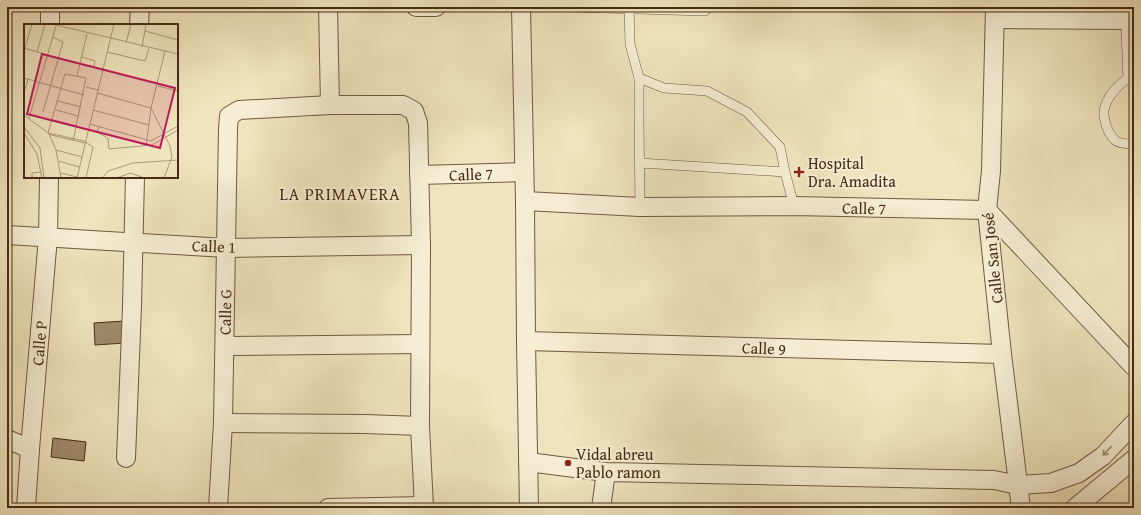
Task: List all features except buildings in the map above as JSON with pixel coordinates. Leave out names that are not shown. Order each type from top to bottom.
[{"type":"street","points":[[50,7],[50,24]]},
{"type":"street","points":[[139,24],[140,7]]},
{"type":"street","points":[[328,7],[330,106],[403,105],[414,111],[418,123],[421,245],[420,426],[424,507],[328,508]]},
{"type":"street","points":[[416,7],[436,7]]},
{"type":"street","points":[[521,7],[529,508]]},
{"type":"street","points":[[995,13],[1128,16]]},
{"type":"street","name":"Calle San José","points":[[995,13],[991,171],[987,210],[1002,354],[1021,508]]},
{"type":"street","name":"Calle G","points":[[218,508],[223,423],[229,116],[238,110],[330,106]]},
{"type":"street","name":"Calle 7","points":[[419,175],[524,172]]},
{"type":"street","name":"Calle P","points":[[26,508],[48,237],[49,178]]},
{"type":"street","points":[[126,458],[132,321],[135,178]]},
{"type":"street","name":"Calle 7","points":[[525,201],[640,207],[794,206],[987,210]]},
{"type":"street","points":[[987,210],[1134,367]]},
{"type":"street","name":"Calle 1","points":[[7,235],[226,248],[421,245]]},
{"type":"street","name":"Calle 9","points":[[526,341],[1002,354]]},
{"type":"street","points":[[224,346],[420,344]]},
{"type":"street","points":[[223,423],[420,426]]},
{"type":"street","points":[[528,462],[606,472],[994,480],[1018,485],[1051,483],[1079,473],[1103,456],[1134,423]]},
{"type":"street","points":[[7,439],[30,449]]},
{"type":"street","points":[[1075,508],[1134,459]]},
{"type":"street","points":[[601,508],[606,472]]},
{"type":"lane","points":[[570,7],[705,11]]},
{"type":"lane","points":[[629,8],[630,44],[639,78],[640,207]]},
{"type":"lane","points":[[1128,16],[1131,79],[1119,84],[1110,95],[1104,110],[1107,127],[1116,141],[1124,144],[1134,144]]},
{"type":"lane","points":[[639,78],[664,88],[706,91],[747,112],[780,147],[794,206]]},
{"type":"lane","points":[[640,163],[785,172]]},
{"type":"place","name":"Hospital Dra. Amadita","points":[[799,172]]},
{"type":"place","name":"Vidal abreu Pablo ramon","points":[[568,463]]},
{"type":"district","name":"LA PRIMAVERA","points":[[340,193]]}]
